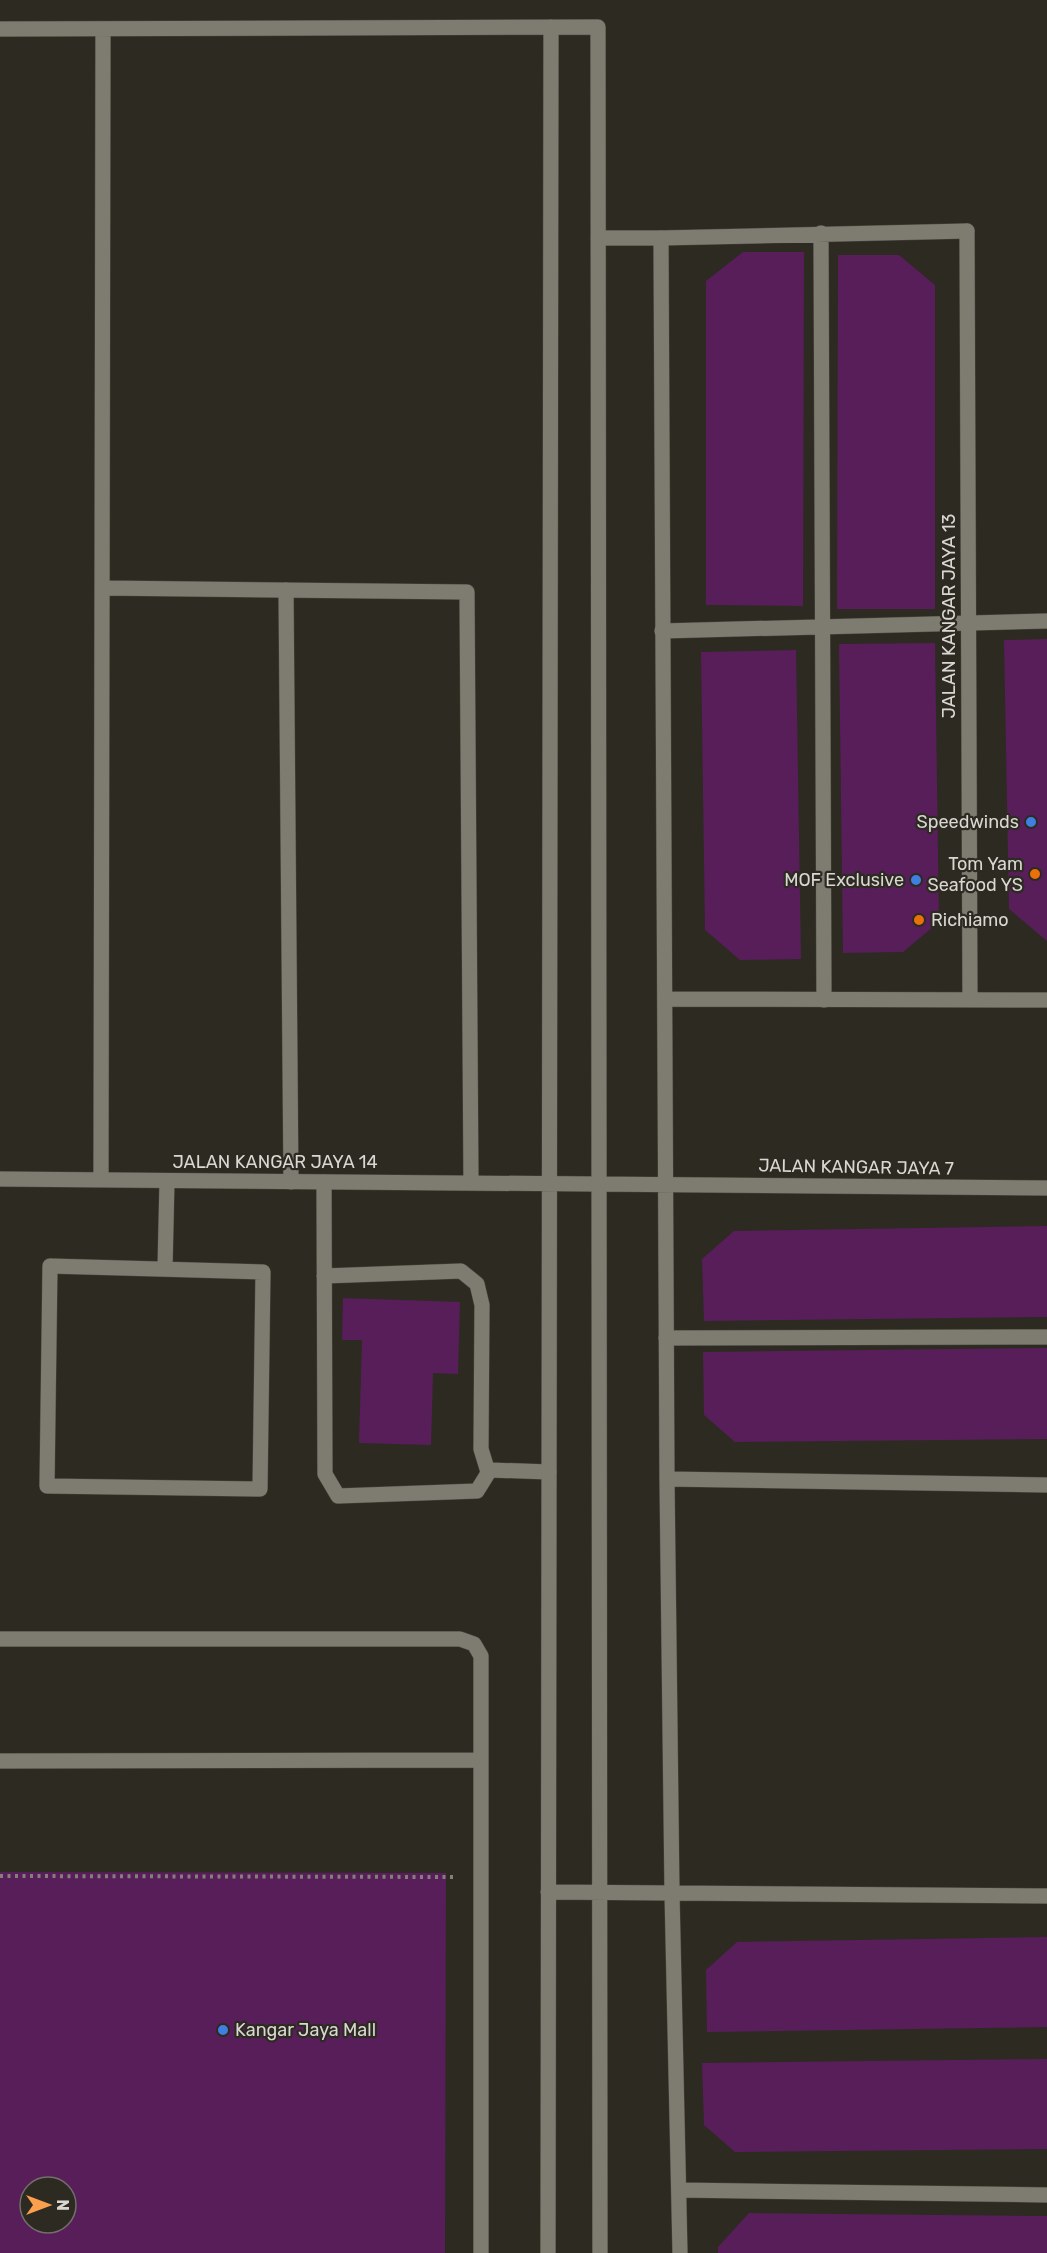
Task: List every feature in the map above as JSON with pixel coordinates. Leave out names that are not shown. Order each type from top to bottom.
[{"type":"street","points":[[548,2253],[551,27]]},
{"type":"street","points":[[0,29],[598,27],[600,2253]]},
{"type":"street","points":[[101,1180],[103,30]]},
{"type":"street","name":"JALAN KANGAR JAYA 13","points":[[821,233],[967,231],[970,1000]]},
{"type":"street","points":[[598,238],[821,233],[824,1000]]},
{"type":"street","points":[[661,238],[667,1479],[672,1893],[680,2253]]},
{"type":"street","points":[[102,588],[468,592],[471,1183]]},
{"type":"street","points":[[286,590],[291,1182]]},
{"type":"street","points":[[662,631],[1047,621]]},
{"type":"street","points":[[664,999],[1047,1000]]},
{"type":"street","name":"JALAN KANGAR JAYA 14","points":[[0,1179],[599,1184]]},
{"type":"street","points":[[165,1268],[167,1181]]},
{"type":"street","points":[[324,1182],[325,1474],[338,1496],[477,1491],[490,1470],[549,1472]]},
{"type":"street","name":"JALAN KANGAR JAYA 7","points":[[599,1184],[1047,1188]]},
{"type":"street","points":[[50,1266],[165,1268],[262,1272],[260,1489],[47,1486],[50,1266]]},
{"type":"street","points":[[324,1276],[461,1271],[477,1284],[482,1305],[481,1449],[488,1472]]},
{"type":"street","points":[[666,1338],[1047,1337]]},
{"type":"street","points":[[667,1479],[1047,1485]]},
{"type":"street","points":[[0,1639],[460,1639],[474,1644],[480,1656],[480,2253]]},
{"type":"street","points":[[0,1761],[480,1760]]},
{"type":"street","points":[[548,1892],[1047,1896]]},
{"type":"street","points":[[679,2190],[1047,2195]]},
{"type":"path","points":[[0,1876],[480,1877]]},
{"type":"building","points":[[743,252],[804,252],[803,606],[706,605],[706,281]]},
{"type":"building","points":[[838,255],[899,255],[935,285],[935,609],[837,609]]},
{"type":"building","points":[[1047,639],[1047,941],[1009,909],[1004,640]]},
{"type":"building","points":[[935,643],[939,922],[903,952],[843,953],[839,644]]},
{"type":"building","points":[[796,650],[801,959],[740,960],[705,930],[701,652]]},
{"type":"building","points":[[1047,1226],[1047,1317],[704,1321],[702,1259],[734,1231]]},
{"type":"building","points":[[343,1298],[460,1302],[458,1374],[433,1373],[431,1445],[359,1443],[362,1340],[342,1340]]},
{"type":"building","points":[[1047,1348],[1047,1439],[735,1442],[704,1415],[703,1352]]},
{"type":"building","name":"Kangar Jaya Mall","points":[[0,1872],[446,1873],[445,2253],[0,2253]]},
{"type":"building","points":[[1047,1937],[1047,2027],[707,2032],[706,1970],[737,1942]]},
{"type":"building","points":[[1047,2059],[1047,2149],[735,2152],[704,2125],[702,2063]]},
{"type":"building","points":[[749,2213],[1047,2216],[1047,2253],[718,2253],[718,2247]]},
{"type":"place","name":"Speedwinds","points":[[1031,822]]},
{"type":"place","name":"Tom Yam Seafood YS","points":[[1035,874]]},
{"type":"place","name":"MOF Exclusive","points":[[916,880]]},
{"type":"place","name":"Richiamo","points":[[919,920]]},
{"type":"place","name":"Kangar Jaya Mall","points":[[223,2030]]}]
